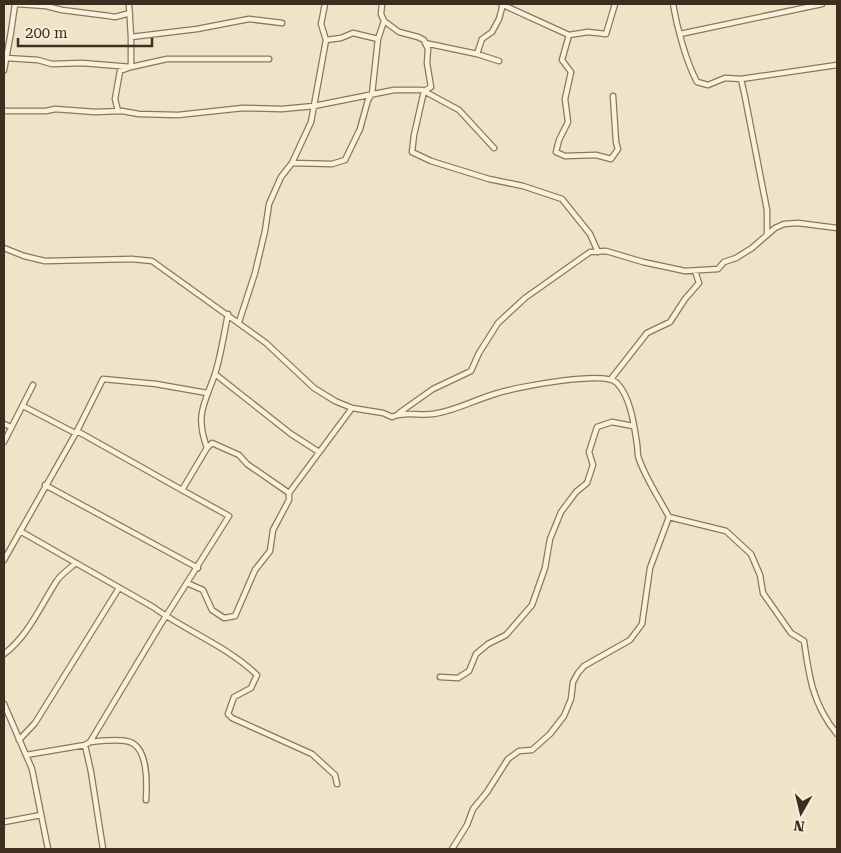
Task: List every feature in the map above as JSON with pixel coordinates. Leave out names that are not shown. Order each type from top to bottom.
[{"type":"street","points":[[4,70],[16,4],[46,6],[115,17],[130,13]]},
{"type":"street","points":[[129,4],[132,67]]},
{"type":"street","points":[[239,322],[255,273],[269,204],[281,177],[292,163],[311,122],[326,40],[322,24],[325,4]]},
{"type":"street","points":[[292,163],[332,164],[345,160],[360,129],[368,100],[372,94],[378,38],[384,22],[382,4]]},
{"type":"street","points":[[477,54],[482,39],[492,32],[499,19],[502,4],[569,35],[588,32],[606,34],[615,4]]},
{"type":"street","points":[[673,4],[690,70],[697,82],[708,85],[725,78],[741,79],[837,66]]},
{"type":"street","points":[[680,34],[822,4]]},
{"type":"street","points":[[131,37],[196,29],[248,19],[282,23]]},
{"type":"street","points":[[4,111],[46,111],[55,109],[95,112],[118,111],[138,114],[178,114],[243,108],[282,110],[314,106],[394,90],[424,90],[431,87],[427,63],[428,48],[424,40],[418,36],[399,32],[384,22]]},
{"type":"street","points":[[326,40],[341,38],[353,33],[378,38]]},
{"type":"street","points":[[569,35],[562,60],[571,72],[566,98],[568,122],[559,140],[556,152],[565,156],[596,155],[611,159],[618,149],[613,96]]},
{"type":"street","points":[[425,43],[477,54],[499,61]]},
{"type":"street","points":[[6,58],[38,60],[52,64],[82,63],[132,67]]},
{"type":"street","points":[[118,111],[115,99],[120,71],[167,59],[269,59]]},
{"type":"street","points":[[741,79],[746,96],[767,210],[767,235]]},
{"type":"street","points":[[424,90],[458,110],[494,148]]},
{"type":"street","points":[[424,90],[412,152],[431,161],[489,179],[523,186],[562,199],[590,234],[598,252]]},
{"type":"street","points":[[4,248],[24,256],[45,261],[132,259],[152,261],[266,343],[314,388],[335,401],[352,408],[382,413],[392,417],[434,389],[471,371],[479,353],[498,323],[525,298],[590,252],[613,253],[672,269],[696,271],[718,269],[724,262],[736,258],[775,228],[790,223],[837,228]]},
{"type":"street","points":[[611,379],[647,333],[670,322],[685,299],[699,283],[696,271]]},
{"type":"street","points":[[207,448],[201,432],[201,413],[215,374],[228,314]]},
{"type":"street","points":[[215,374],[291,434],[319,452]]},
{"type":"street","points":[[399,414],[433,414],[463,407],[498,393],[535,384],[594,378],[611,379],[623,391],[630,411],[638,458],[669,517],[650,568],[642,624],[630,640],[584,666],[578,673],[572,682],[571,699],[564,716],[550,734],[532,750],[519,751],[508,758],[473,809],[467,825],[452,849]]},
{"type":"street","points":[[4,560],[76,432],[103,379],[156,384],[207,393]]},
{"type":"street","points":[[4,442],[33,385]]},
{"type":"street","points":[[22,406],[76,432],[229,516],[90,742],[85,745],[26,755]]},
{"type":"street","points":[[187,583],[203,590],[212,610],[224,618],[235,616],[255,570],[270,551],[272,530],[289,500],[289,493],[352,408]]},
{"type":"street","points":[[440,677],[458,678],[469,671],[476,654],[488,644],[506,634],[532,605],[545,568],[550,539],[561,512],[576,492],[587,483],[593,465],[589,452],[597,427],[612,422],[633,426]]},
{"type":"street","points":[[4,424],[12,427]]},
{"type":"street","points":[[182,490],[207,448],[212,443],[239,455],[255,470],[289,493]]},
{"type":"street","points":[[45,485],[198,568]]},
{"type":"street","points":[[669,517],[726,531],[751,554],[760,575],[763,593],[792,633],[804,641],[811,686],[818,703],[837,734]]},
{"type":"street","points":[[20,531],[153,607],[245,664],[257,675],[251,688],[234,697],[228,714],[232,718],[312,754],[335,775],[337,784]]},
{"type":"street","points":[[4,654],[32,622],[57,580],[76,563]]},
{"type":"street","points":[[19,740],[35,723],[119,588]]},
{"type":"street","points":[[4,704],[5,712],[32,769],[48,849]]},
{"type":"street","points":[[90,742],[128,741],[134,745],[145,762],[146,800]]},
{"type":"street","points":[[85,745],[103,849]]},
{"type":"street","points":[[4,822],[41,815]]}]
